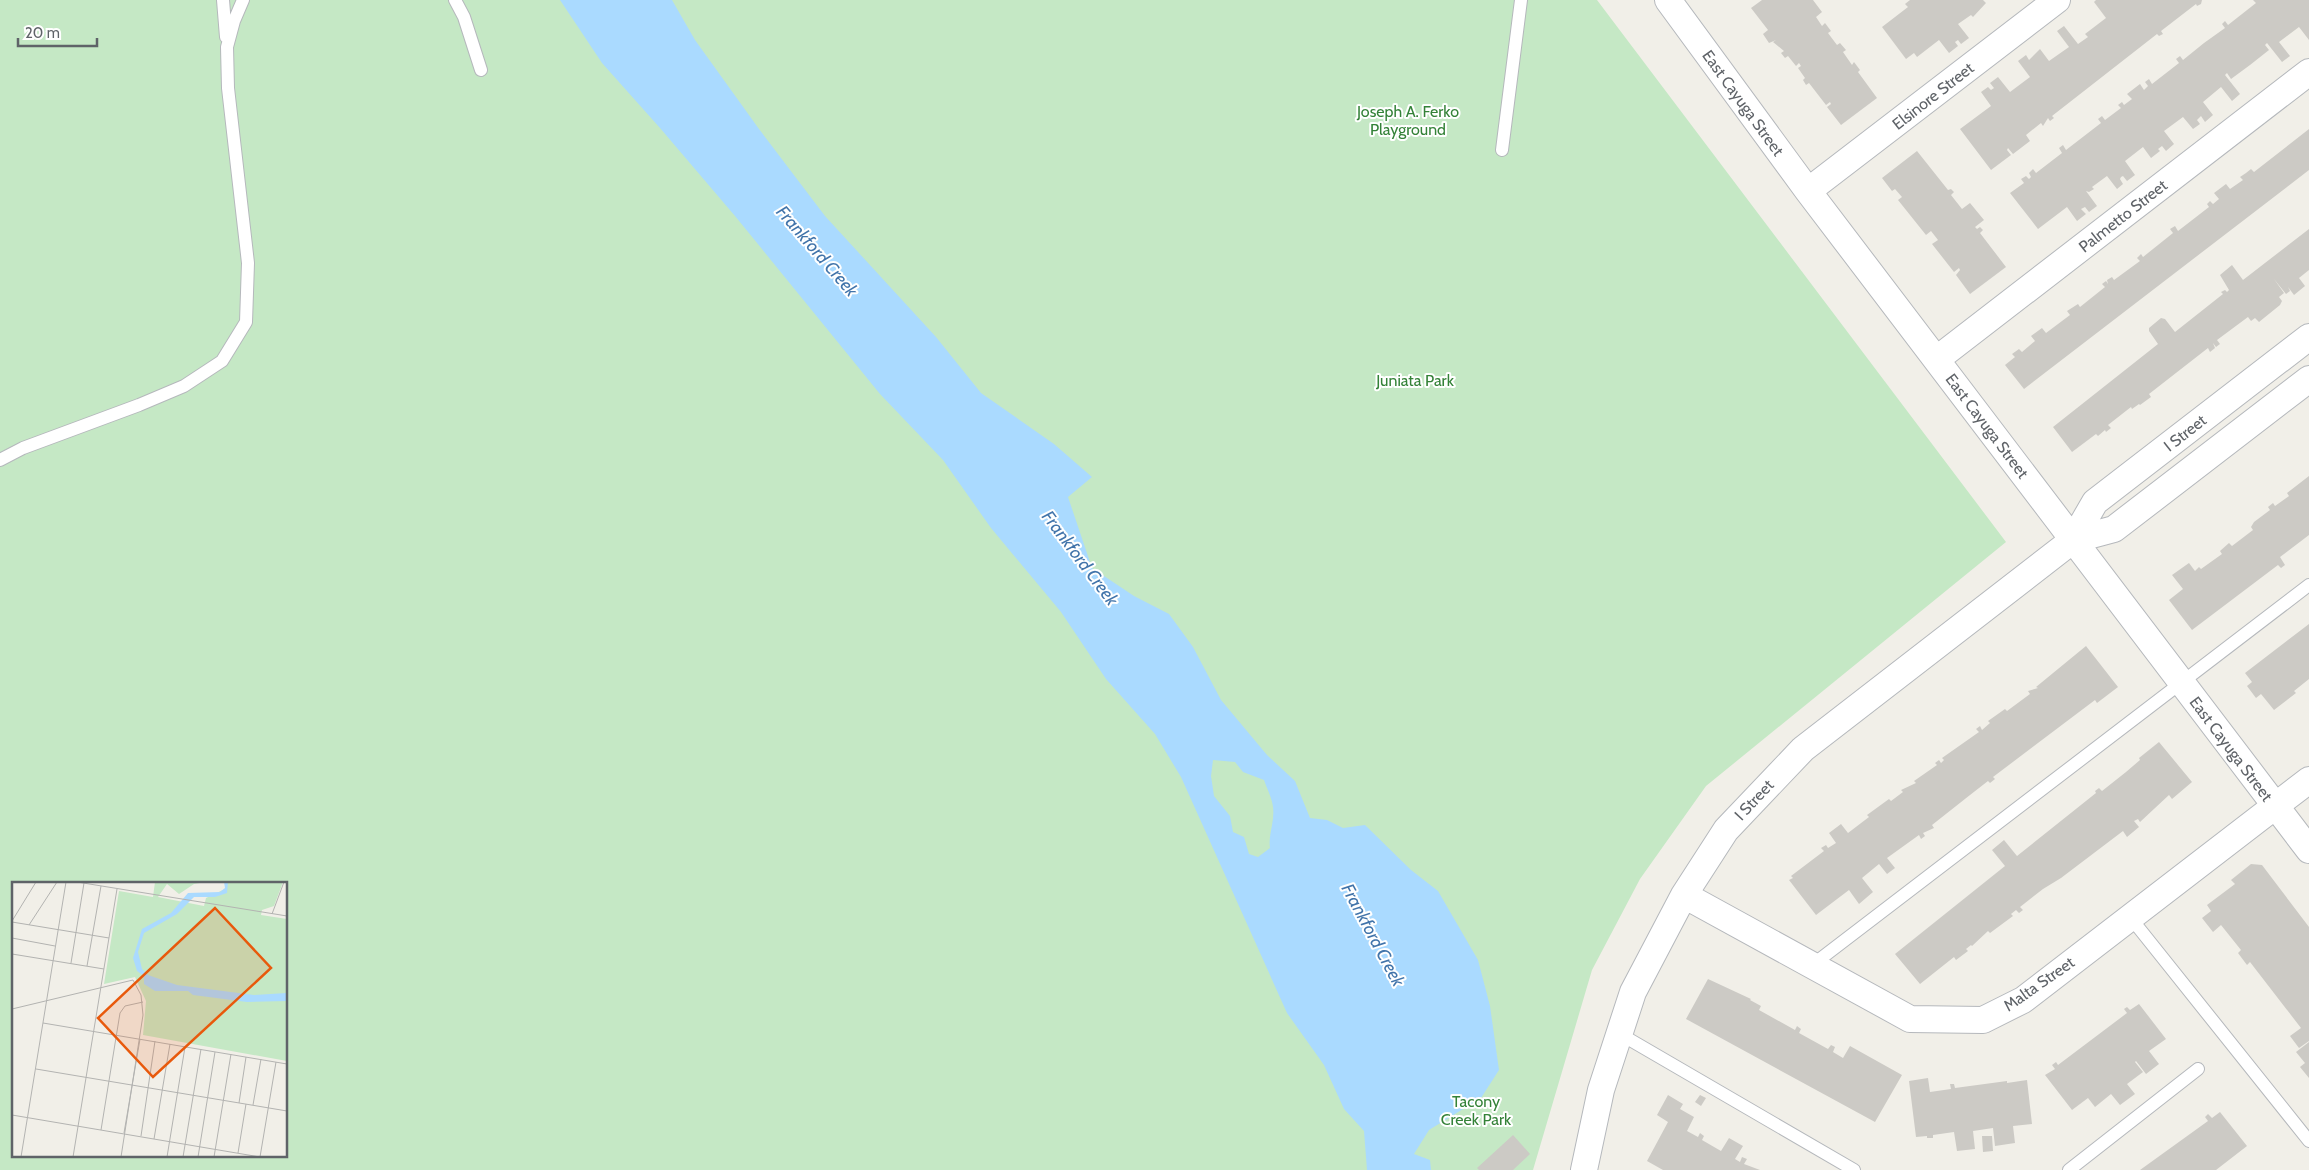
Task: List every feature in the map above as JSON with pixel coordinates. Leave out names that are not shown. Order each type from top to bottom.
[{"type":"street","name":"Elsinore Street","points":[[1808,191],[2057,0]]},
{"type":"street","name":"East Cayuga Street","points":[[1679,4],[1808,191],[2309,850]]},
{"type":"street","name":"Palmetto Street","points":[[1937,359],[2309,72]]},
{"type":"street","name":"I Street","points":[[2073,540],[2094,502],[2309,337]]},
{"type":"street","name":"I Street","points":[[1584,1170],[1601,1090],[1633,992],[1684,895],[1726,830],[1803,749],[2073,540],[2114,529],[2309,379]]},
{"type":"street","name":"Malta Street","points":[[1684,895],[1910,1019],[1983,1020],[2023,1000],[2309,780]]},
{"type":"lane","points":[[0,460],[24,448],[184,386],[222,361],[246,322],[248,263],[228,88],[223,0]]},
{"type":"lane","points":[[227,47],[234,21],[243,0]]},
{"type":"lane","points":[[455,0],[464,17],[481,70]]},
{"type":"lane","points":[[1502,150],[1521,0]]},
{"type":"lane","points":[[1811,966],[2309,585]]},
{"type":"lane","points":[[2130,918],[2309,1142]]},
{"type":"lane","points":[[1620,1034],[1854,1170]]},
{"type":"lane","points":[[2070,1170],[2198,1069]]},
{"type":"green space","points":[[0,0],[1597,0],[2006,542],[1706,786],[1640,879],[1592,970],[1533,1170],[0,1170]]},
{"type":"water","name":"Frankford Creek","points":[[560,0],[672,0],[695,40],[825,216],[936,337],[981,393],[1054,444],[1092,477],[1068,497],[1092,568],[1134,596],[1169,614],[1193,647],[1221,700],[1267,755],[1295,781],[1310,818],[1327,820],[1343,828],[1365,825],[1411,870],[1438,891],[1478,960],[1490,1006],[1499,1070],[1481,1098],[1429,1130],[1414,1154],[1430,1160],[1431,1170],[1367,1170],[1364,1131],[1344,1109],[1324,1065],[1287,1013],[1181,777],[1155,734],[1106,679],[1061,612],[991,528],[943,460],[880,394],[735,216],[602,63]],"holes":[[[1213,760],[1235,762],[1243,772],[1264,780],[1271,797],[1273,818],[1270,848],[1258,857],[1249,854],[1244,837],[1233,832],[1230,816],[1214,796],[1211,776]]]},
{"type":"building","points":[[1762,0],[1813,0],[1822,12],[1816,17],[1822,26],[1825,23],[1831,31],[1828,33],[1837,45],[1840,43],[1846,50],[1843,52],[1852,65],[1854,62],[1860,70],[1858,72],[1877,98],[1841,125],[1827,107],[1831,104],[1830,102],[1826,105],[1809,83],[1806,85],[1803,80],[1805,78],[1798,68],[1801,66],[1799,63],[1796,66],[1788,56],[1785,58],[1781,53],[1784,51],[1773,42],[1776,40],[1769,43],[1763,34],[1768,30],[1751,8]]},
{"type":"building","points":[[1910,0],[1983,0],[1986,3],[1973,17],[1971,15],[1958,24],[1969,38],[1961,44],[1958,40],[1955,42],[1958,46],[1949,53],[1939,40],[1917,57],[1914,53],[1906,59],[1882,27],[1908,7],[1905,4]]},
{"type":"building","points":[[2096,0],[2202,0],[2201,4],[2197,6],[2196,4],[2161,31],[2163,34],[2159,36],[2157,34],[2052,116],[2054,118],[2050,121],[2048,118],[2043,126],[2041,123],[2026,135],[2030,141],[2013,154],[2008,148],[2007,150],[2011,155],[1991,170],[1960,129],[1991,106],[1981,92],[1988,87],[1991,90],[1994,88],[1990,83],[1998,77],[2010,92],[2030,77],[2018,61],[2026,55],[2029,60],[2040,49],[2049,61],[2069,47],[2057,31],[2064,26],[2078,44],[2088,37],[2085,34],[2106,18],[2094,2]]},
{"type":"building","points":[[2253,0],[2309,0],[2309,40],[2299,27],[2279,42],[2290,56],[2282,62],[2267,43],[2265,45],[2269,50],[2250,65],[2231,79],[2227,73],[2225,75],[2240,94],[2232,101],[2221,87],[2203,102],[2213,115],[2205,122],[2201,116],[2197,120],[2200,124],[2193,129],[2183,117],[2164,131],[2174,144],[2166,151],[2162,146],[2158,149],[2160,151],[2151,158],[2143,147],[2125,161],[2135,175],[2127,181],[2123,176],[2121,177],[2120,179],[2123,184],[2117,189],[2107,176],[2092,187],[2094,189],[2089,192],[2086,191],[2097,206],[2089,212],[2085,207],[2081,209],[2086,214],[2077,221],[2067,207],[2038,229],[2010,193],[2024,183],[2021,179],[2026,176],[2029,179],[2031,177],[2029,173],[2033,169],[2036,173],[2062,153],[2059,148],[2063,145],[2066,150],[2101,123],[2098,119],[2102,116],[2105,120],[2121,108],[2118,105],[2122,102],[2124,105],[2132,99],[2127,94],[2140,84],[2144,90],[2148,86],[2145,82],[2149,79],[2152,84],[2179,63],[2176,59],[2180,56],[2183,60],[2225,28],[2222,24],[2225,21],[2228,25],[2256,3]]},
{"type":"building","points":[[2309,129],[2309,170],[2024,389],[2005,365],[2015,357],[2012,354],[2019,349],[2022,352],[2035,341],[2031,336],[2042,328],[2046,333],[2070,315],[2067,311],[2078,304],[2080,307],[2105,287],[2102,284],[2106,281],[2108,284],[2107,280],[2112,277],[2114,280],[2140,261],[2137,258],[2141,254],[2143,257],[2173,233],[2170,229],[2175,226],[2178,231],[2209,207],[2207,204],[2210,201],[2213,204],[2219,199],[2214,193],[2226,184],[2230,189],[2243,180],[2240,177],[2251,169],[2254,172]]},
{"type":"building","points":[[1917,151],[1948,190],[1951,189],[1954,192],[1951,195],[1962,209],[1970,203],[1984,220],[1975,227],[1977,229],[1980,227],[1983,230],[1980,233],[2006,267],[1970,294],[1956,275],[1960,270],[1959,268],[1954,272],[1932,244],[1938,240],[1931,231],[1926,235],[1898,200],[1902,197],[1895,189],[1892,191],[1882,178]]},
{"type":"building","points":[[2309,229],[2309,270],[2299,278],[2305,286],[2294,295],[2288,287],[2290,291],[2286,294],[2274,279],[2284,293],[2279,297],[2282,301],[2280,305],[2259,322],[2255,318],[2251,321],[2248,317],[2217,340],[2220,344],[2216,347],[2213,343],[2215,348],[2210,352],[2208,348],[2149,394],[2151,397],[2132,409],[2131,407],[2108,425],[2111,428],[2106,432],[2105,430],[2098,436],[2096,434],[2072,452],[2053,427],[2158,344],[2149,328],[2161,318],[2165,319],[2175,332],[2223,294],[2221,292],[2229,290],[2220,275],[2232,265],[2243,280]]},
{"type":"building","points":[[2309,476],[2309,535],[2280,557],[2285,565],[2281,568],[2278,565],[2192,630],[2169,600],[2183,589],[2172,575],[2189,563],[2195,571],[2199,567],[2201,569],[2222,554],[2220,551],[2229,543],[2232,546],[2253,530],[2251,527],[2254,522],[2270,510],[2268,507],[2273,503],[2275,506],[2289,496],[2287,493]]},
{"type":"building","points":[[2309,624],[2309,679],[2294,691],[2296,693],[2274,710],[2261,694],[2256,698],[2247,686],[2252,682],[2245,673]]},
{"type":"building","points":[[2086,646],[2118,687],[2097,703],[2095,700],[1993,777],[1995,779],[1990,783],[1988,781],[1932,825],[1934,828],[1923,833],[1925,836],[1921,839],[1919,835],[1887,858],[1895,868],[1887,874],[1879,864],[1862,878],[1873,892],[1859,904],[1849,890],[1816,915],[1789,880],[1793,878],[1791,876],[1824,851],[1821,848],[1826,845],[1828,848],[1836,843],[1829,833],[1841,824],[1848,833],[1869,817],[1867,815],[1889,799],[1891,801],[1903,792],[1901,790],[1916,783],[1914,781],[1937,765],[1935,763],[1939,760],[1941,763],[1944,760],[1942,758],[1979,732],[1976,729],[1980,726],[1982,730],[1990,723],[1988,721],[2005,709],[2007,711],[2030,694],[2028,691],[2038,688],[2036,687]]},
{"type":"building","points":[[2159,742],[2192,782],[2172,799],[2169,795],[2140,822],[2138,819],[2134,821],[2139,827],[2127,837],[2123,831],[2020,907],[2023,910],[2019,913],[2016,910],[2011,914],[2013,916],[1990,933],[1988,931],[1966,949],[1968,951],[1956,960],[1954,957],[1920,984],[1895,954],[2005,866],[1992,850],[2004,840],[2017,856],[2096,793],[2095,791],[2099,788],[2102,791],[2126,772],[2140,760],[2139,758]]},
{"type":"building","points":[[2251,864],[2262,865],[2309,927],[2309,1041],[2299,1048],[2290,1036],[2301,1028],[2250,962],[2247,965],[2238,953],[2241,950],[2221,925],[2213,932],[2202,918],[2211,911],[2207,905],[2235,884],[2231,880]]},
{"type":"building","points":[[1708,979],[1751,999],[1761,1006],[1759,1010],[1795,1030],[1797,1026],[1801,1029],[1799,1033],[1828,1049],[1831,1045],[1835,1047],[1833,1052],[1843,1058],[1850,1046],[1902,1075],[1875,1122],[1686,1019]]},
{"type":"building","points":[[2139,1004],[2166,1039],[2149,1051],[2159,1064],[2146,1074],[2135,1062],[2143,1072],[2127,1084],[2135,1094],[2120,1105],[2111,1094],[2095,1107],[2088,1098],[2072,1110],[2045,1075],[2055,1069],[2052,1065],[2056,1062],[2058,1065],[2127,1013],[2124,1009],[2127,1007],[2130,1010]]},
{"type":"building","points":[[2309,1042],[2309,1078],[2300,1067],[2305,1063],[2296,1052]]},
{"type":"building","points":[[1928,1078],[1930,1092],[1951,1089],[1950,1084],[1954,1084],[1955,1088],[2027,1080],[2032,1124],[2013,1126],[2015,1143],[1995,1146],[1993,1128],[1973,1131],[1975,1149],[1957,1151],[1954,1132],[1933,1135],[1933,1138],[1927,1138],[1927,1136],[1916,1137],[1909,1081]]},
{"type":"building","points":[[1668,1095],[1683,1104],[1680,1109],[1694,1117],[1687,1131],[1698,1137],[1700,1133],[1704,1136],[1702,1140],[1721,1151],[1729,1138],[1743,1146],[1735,1159],[1740,1162],[1742,1157],[1747,1159],[1744,1164],[1760,1170],[1663,1170],[1647,1161],[1668,1122],[1657,1115]]},
{"type":"building","points":[[1700,1095],[1706,1098],[1701,1106],[1695,1102]]},
{"type":"building","points":[[2220,1112],[2247,1146],[2216,1170],[2140,1170],[2208,1121],[2205,1117],[2208,1114],[2212,1118]]},
{"type":"building","points":[[1513,1135],[1530,1154],[1513,1170],[1479,1170],[1477,1168]]},
{"type":"building","points":[[1982,1136],[1992,1136],[1993,1151],[1983,1152]]},
{"type":"park label","name":"Joseph A. Ferko Playground","points":[[1408,120]]},
{"type":"park label","name":"Juniata Park","points":[[1415,380]]},
{"type":"park label","name":"Tacony Creek Park","points":[[1476,1110]]}]
